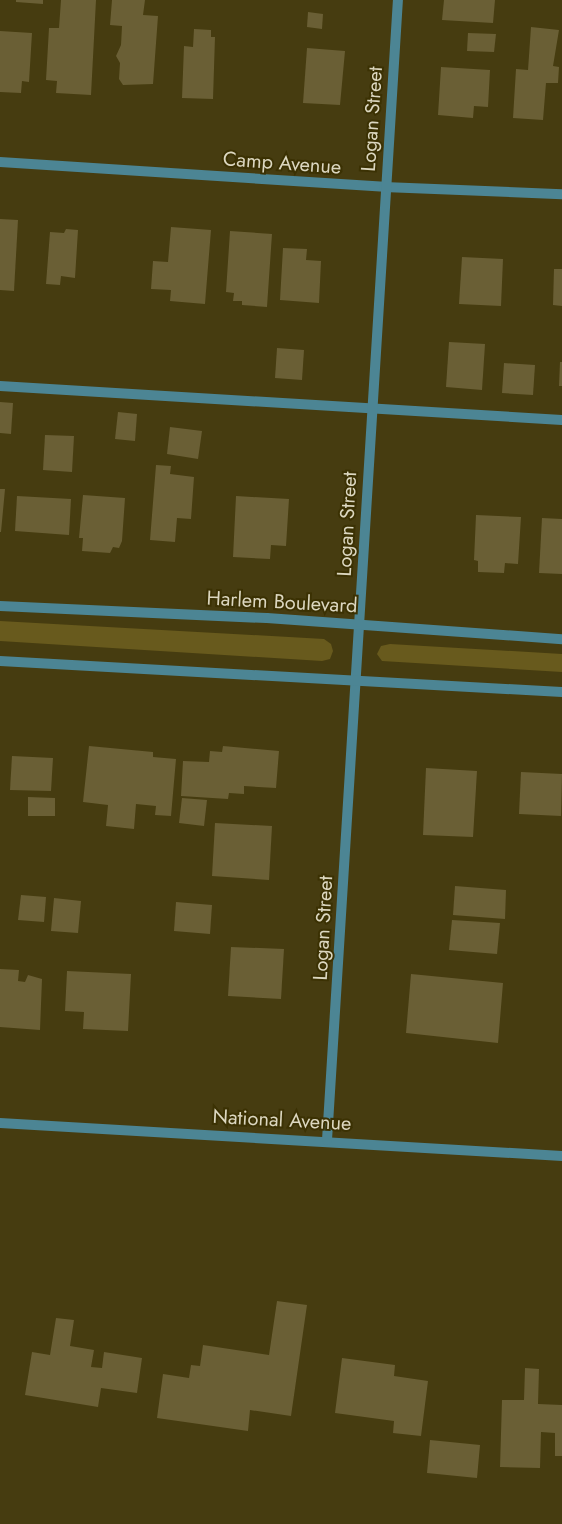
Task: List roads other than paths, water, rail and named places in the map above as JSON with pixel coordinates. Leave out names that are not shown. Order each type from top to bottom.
[{"type":"street","name":"Logan Street","points":[[327,1140],[384,187],[398,0]]},
{"type":"street","name":"Camp Avenue","points":[[0,162],[384,187],[562,194]]},
{"type":"street","points":[[0,386],[562,420]]},
{"type":"street","name":"Harlem Boulevard","points":[[0,606],[359,623],[562,638]]},
{"type":"street","points":[[0,661],[562,692]]},
{"type":"street","name":"National Avenue","points":[[0,1123],[327,1140],[562,1156]]}]
